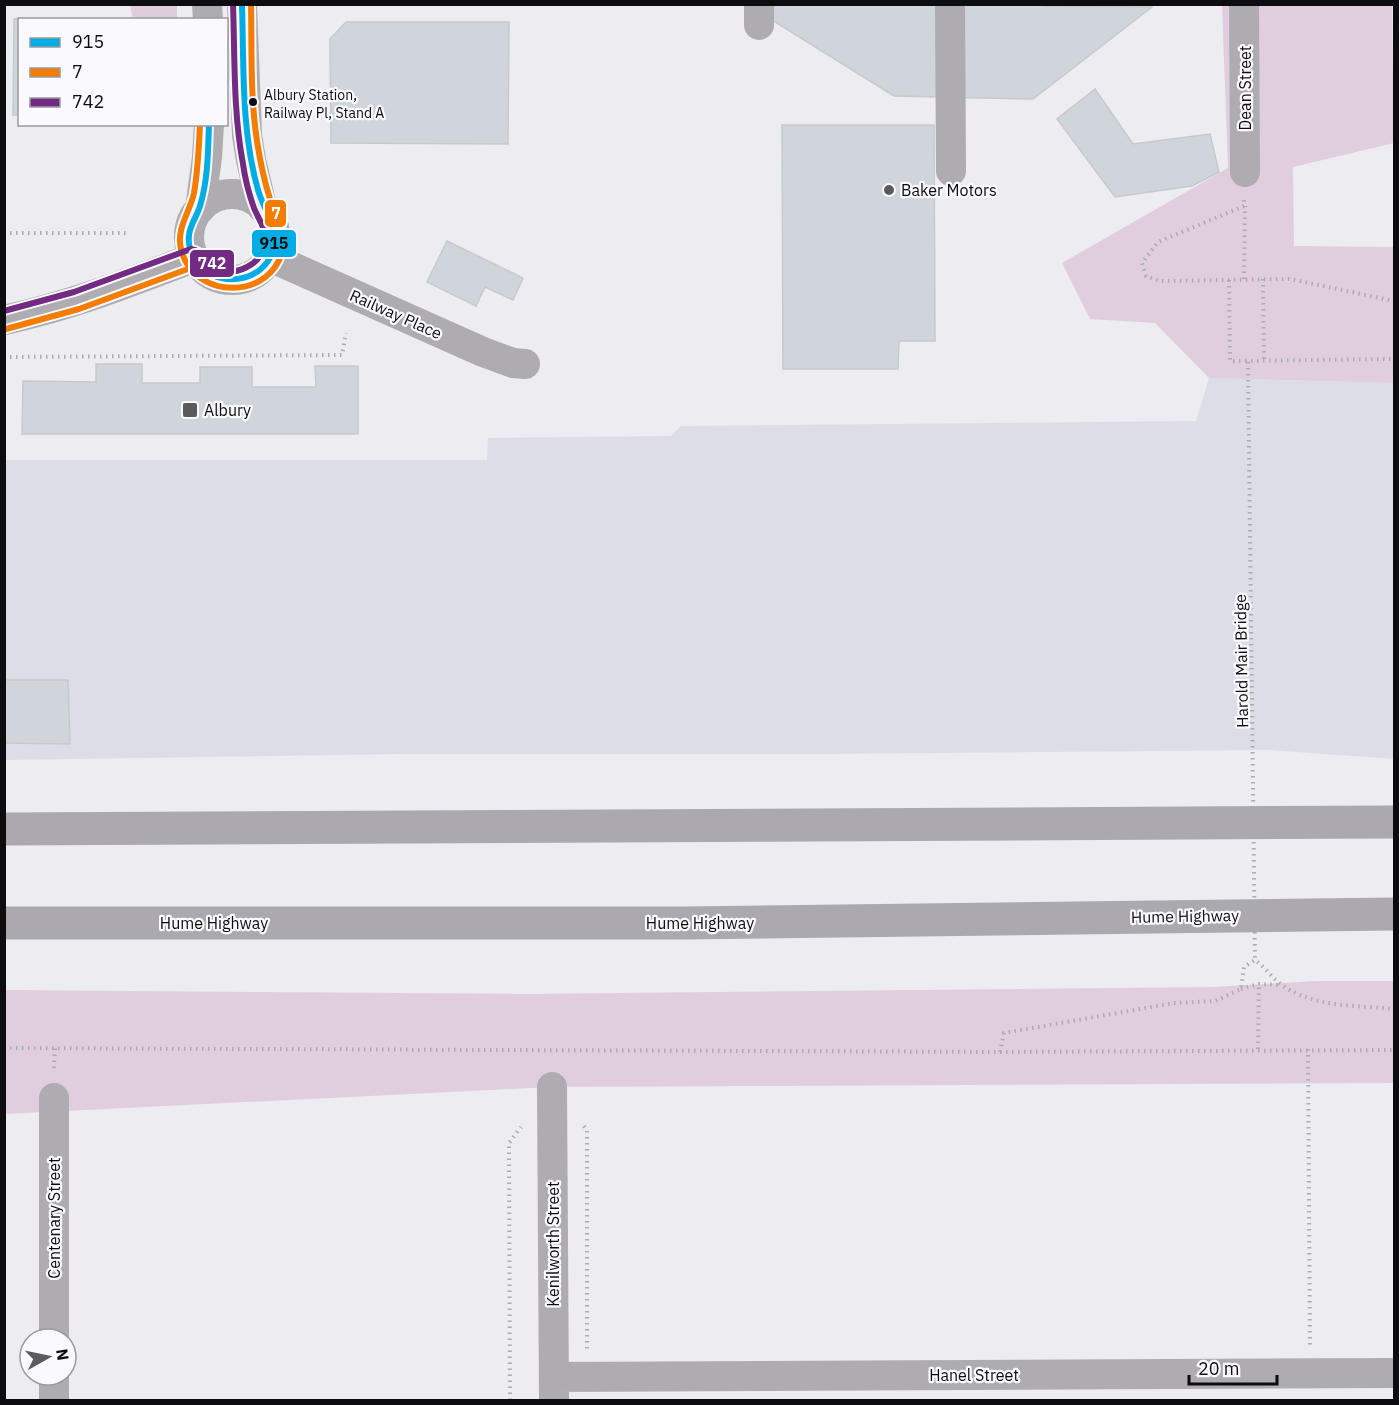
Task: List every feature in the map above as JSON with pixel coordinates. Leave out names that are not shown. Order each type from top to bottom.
[{"type":"highway","points":[[4,829],[1395,822]]},
{"type":"highway","name":"Hume Highway","points":[[4,923],[685,923],[1395,914]]},
{"type":"street","points":[[243,4],[248,135],[251,160],[262,207]]},
{"type":"street","points":[[950,4],[951,171]]},
{"type":"street","name":"Dean Street","points":[[1244,4],[1245,172]]},
{"type":"street","points":[[200,208],[209,126]]},
{"type":"street","points":[[237,194],[251,199],[262,207],[271,219],[274,246],[270,257],[260,270],[250,277],[224,280],[212,276],[201,268],[189,245],[192,219],[200,208],[224,195],[237,194]]},
{"type":"street","name":"Railway Place","points":[[270,257],[483,352],[525,364]]},
{"type":"street","points":[[4,320],[44,312],[84,300],[194,258]]},
{"type":"street","name":"Kenilworth Street","points":[[552,1087],[554,1389]]},
{"type":"street","name":"Centenary Street","points":[[54,1098],[54,1327]]},
{"type":"street","name":"Hanel Street","points":[[554,1389],[1395,1373]]},
{"type":"path","points":[[1244,279],[1245,172]]},
{"type":"path","points":[[1244,207],[1158,242],[1142,262],[1146,276],[1160,281],[1290,279],[1395,301]]},
{"type":"path","points":[[4,233],[129,233]]},
{"type":"path","points":[[1263,279],[1264,362]]},
{"type":"path","points":[[1228,280],[1230,361],[1248,363],[1395,359]]},
{"type":"path","points":[[4,357],[342,355],[346,333]]},
{"type":"path","name":"Harold Mair Bridge","points":[[1248,363],[1255,960]]},
{"type":"path","points":[[1241,989],[1244,967],[1255,960],[1281,985],[1311,1000],[1395,1009]]},
{"type":"path","points":[[1000,1052],[1004,1033],[1174,1003],[1215,1001],[1241,989],[1259,984],[1281,985]]},
{"type":"path","points":[[1258,1049],[1259,984]]},
{"type":"path","points":[[4,1048],[1000,1052],[1395,1050]]},
{"type":"path","points":[[1308,1049],[1310,1373]]},
{"type":"shaded area","points":[[130,5],[177,5],[177,18],[133,18]]},
{"type":"shaded area","points":[[1222,5],[1392,5],[1394,143],[1293,167],[1294,246],[1394,247],[1394,383],[1209,378],[1155,323],[1090,319],[1062,263],[1228,168]]},
{"type":"shaded area","points":[[1209,378],[1394,383],[1394,759],[1269,750],[825,754],[399,754],[5,760],[4,460],[487,460],[488,438],[671,436],[681,426],[1196,421]]},
{"type":"shaded area","points":[[1315,981],[1394,981],[1394,1083],[552,1087],[5,1114],[5,990],[527,994],[1214,987]]},
{"type":"building","points":[[772,4],[1043,4],[1043,6],[1152,7],[1033,99],[894,96],[772,20]]},
{"type":"building","points":[[14,19],[18,19],[18,115],[13,115]]},
{"type":"building","points":[[346,22],[509,22],[508,144],[331,143],[330,39]]},
{"type":"building","points":[[1095,89],[1133,144],[1210,134],[1219,172],[1192,186],[1115,197],[1057,119]]},
{"type":"building","points":[[782,125],[934,125],[935,341],[899,341],[898,369],[783,369]]},
{"type":"building","points":[[447,241],[523,278],[513,300],[485,287],[476,306],[427,282]]},
{"type":"building","name":"Albury","points":[[96,364],[142,364],[142,383],[200,383],[200,367],[252,367],[252,387],[316,387],[315,366],[358,366],[358,434],[22,434],[23,381],[96,382]]},
{"type":"building","points":[[4,680],[68,680],[70,744],[4,743]]},
{"type":"transit line","name":"742","points":[[4,311],[74,292],[191,249],[227,272],[247,267],[261,255],[266,238],[247,186],[240,144],[235,84],[233,4]]},
{"type":"transit line","name":"915","points":[[209,126],[205,186],[190,231],[190,247],[193,257],[201,268],[225,279],[238,279],[250,276],[261,269],[269,259],[275,239],[258,190],[249,144],[244,98],[242,4]]},
{"type":"transit line","name":"7","points":[[200,126],[195,184],[180,234],[181,249],[188,266],[201,278],[216,285],[233,288],[250,285],[265,277],[277,265],[284,240],[282,228],[266,185],[257,141],[252,90],[251,4]]},
{"type":"transit line","name":"7","points":[[6,329],[79,309],[196,266]]},
{"type":"place","name":"Albury Station, Railway Pl, Stand A","points":[[253,102]]},
{"type":"place","name":"Baker Motors","points":[[889,190]]},
{"type":"place","name":"Albury","points":[[190,410]]}]
